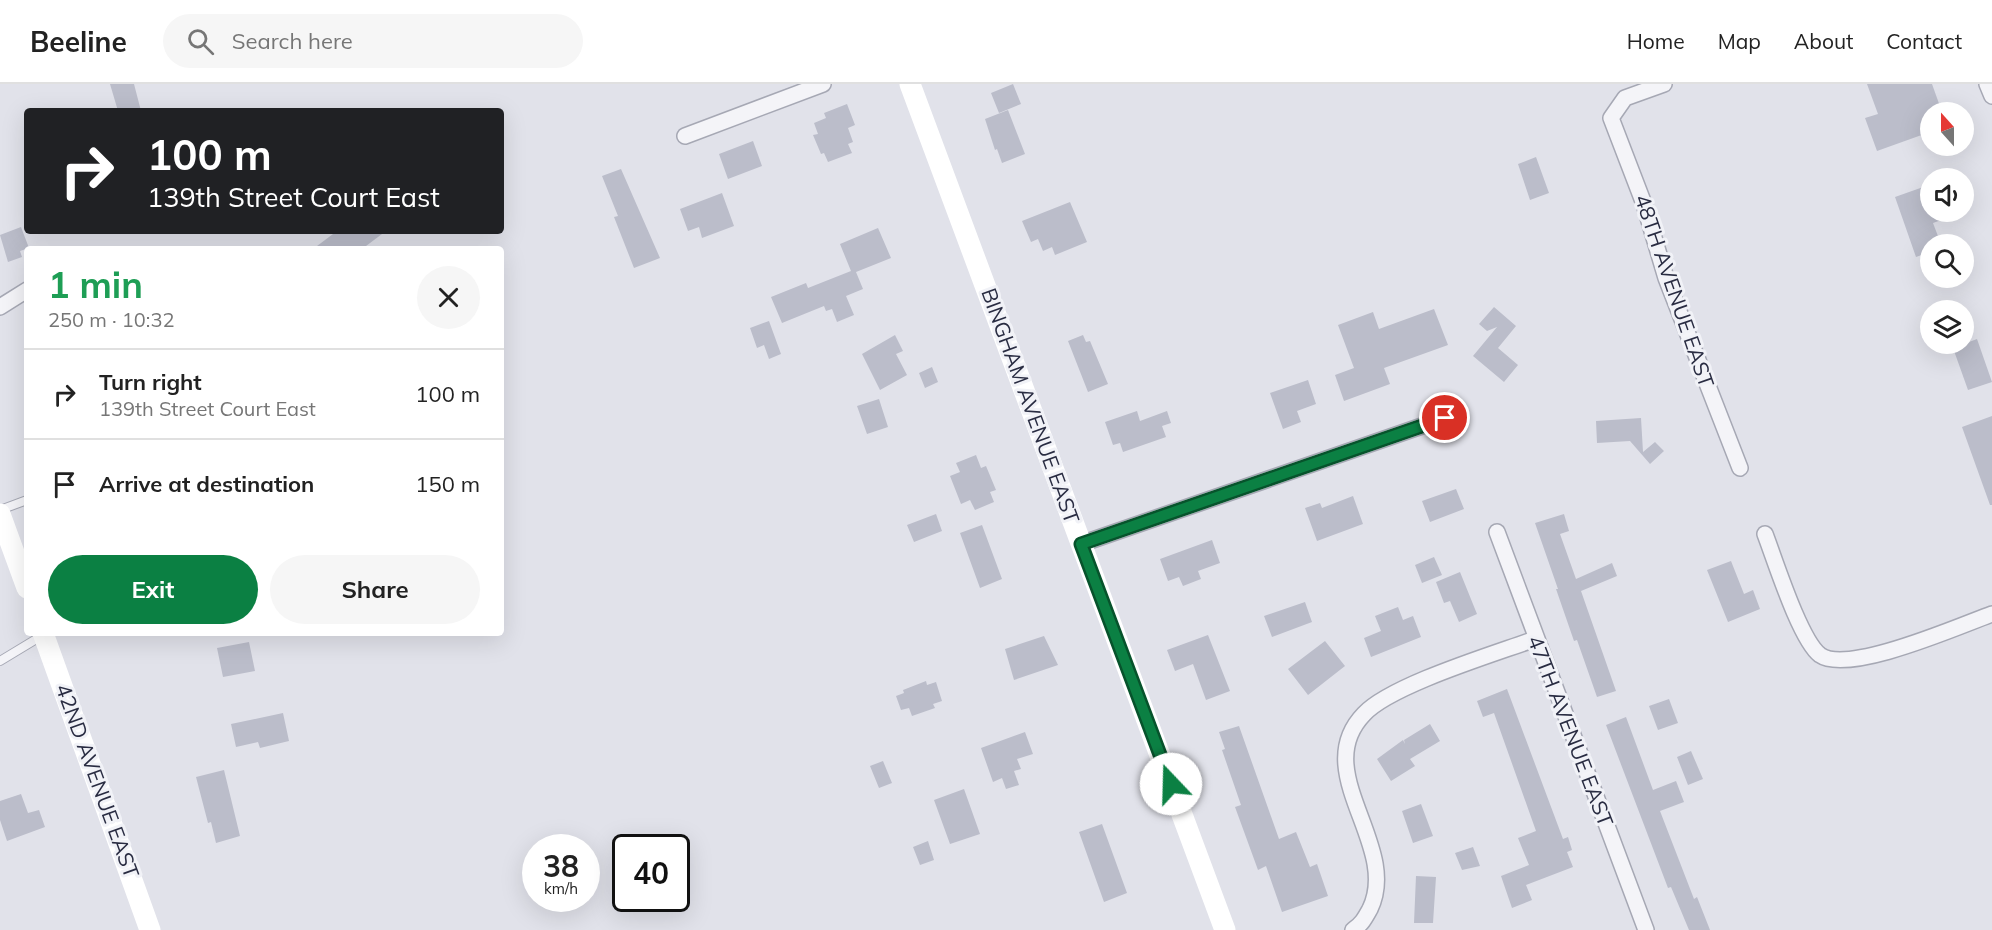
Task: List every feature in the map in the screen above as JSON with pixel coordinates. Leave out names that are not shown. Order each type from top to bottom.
[{"type":"street","points":[[685,136],[823,84]]},
{"type":"street","name":"BINGHAM AVENUE EAST","points":[[910,84],[1225,930]]},
{"type":"street","name":"48TH AVENUE EAST","points":[[1664,84],[1625,98],[1611,118],[1644,204],[1666,278],[1740,468]]},
{"type":"street","points":[[1987,84],[1992,96]]},
{"type":"street","points":[[0,307],[24,292]]},
{"type":"street","points":[[1081,544],[1445,418]]},
{"type":"street","points":[[0,512],[24,580]]},
{"type":"street","name":"47TH AVENUE EAST","points":[[1497,532],[1535,639],[1646,930]]},
{"type":"street","points":[[1765,534],[1800,624],[1812,646],[1822,657],[1843,661],[1876,656],[1992,614]]},
{"type":"street","name":"42ND AVENUE EAST","points":[[45,636],[150,930]]},
{"type":"street","points":[[1353,930],[1364,920],[1373,903],[1376,873],[1374,854],[1351,791],[1346,768],[1351,735],[1356,725],[1373,706],[1408,687],[1535,639]]},
{"type":"lane","points":[[0,512],[24,501]]},
{"type":"lane","points":[[0,662],[41,636]]},
{"type":"building","points":[[110,84],[134,84],[140,108],[117,108]]},
{"type":"building","points":[[1013,84],[1021,104],[999,113],[991,93]]},
{"type":"building","points":[[1867,84],[1932,84],[1938,102],[1920,102],[1920,136],[1877,151],[1865,118],[1878,114]]},
{"type":"building","points":[[847,104],[855,125],[848,128],[853,142],[848,144],[852,153],[828,162],[824,153],[821,154],[813,135],[818,134],[814,123],[826,118],[824,113]]},
{"type":"building","points":[[1008,110],[1025,154],[1002,163],[997,149],[995,150],[985,119]]},
{"type":"building","points":[[753,141],[762,166],[728,179],[719,154]]},
{"type":"building","points":[[1536,157],[1549,193],[1530,200],[1518,164]]},
{"type":"building","points":[[621,169],[660,258],[634,268],[614,217],[618,216],[602,176]]},
{"type":"building","points":[[1920,188],[1920,222],[1936,222],[1933,223],[1937,234],[1920,234],[1920,256],[1916,257],[1895,197]]},
{"type":"building","points":[[722,193],[734,226],[702,238],[699,227],[688,231],[680,209]]},
{"type":"building","points":[[1070,202],[1087,242],[1055,255],[1052,247],[1043,251],[1038,239],[1031,242],[1022,221]]},
{"type":"building","points":[[21,227],[28,246],[24,246],[24,250],[20,251],[22,257],[8,262],[0,235]]},
{"type":"building","points":[[878,228],[891,258],[856,272],[863,289],[846,296],[854,315],[837,322],[832,309],[826,311],[824,306],[782,323],[771,297],[806,283],[808,288],[851,271],[840,244]]},
{"type":"building","points":[[333,234],[382,234],[366,246],[317,246]]},
{"type":"building","points":[[1494,307],[1516,326],[1498,348],[1518,365],[1504,382],[1473,356],[1497,327],[1487,331],[1479,324]]},
{"type":"building","points":[[1434,309],[1448,345],[1384,368],[1390,384],[1344,401],[1335,375],[1354,368],[1338,325],[1373,312],[1379,329]]},
{"type":"building","points":[[769,321],[781,354],[769,359],[764,345],[757,348],[750,328]]},
{"type":"building","points":[[895,335],[903,351],[896,354],[907,375],[880,390],[862,354]]},
{"type":"building","points":[[1083,335],[1086,342],[1090,341],[1108,384],[1088,392],[1068,341]]},
{"type":"building","points":[[1977,339],[1992,382],[1968,390],[1955,354],[1974,354],[1974,340]]},
{"type":"building","points":[[932,367],[938,382],[925,388],[919,373]]},
{"type":"building","points":[[1308,380],[1316,404],[1297,411],[1301,422],[1283,429],[1270,393]]},
{"type":"building","points":[[879,399],[888,427],[867,434],[857,406]]},
{"type":"building","points":[[1137,411],[1140,421],[1167,411],[1171,423],[1162,426],[1166,437],[1123,452],[1120,443],[1113,445],[1105,422]]},
{"type":"building","points":[[1992,416],[1992,505],[1990,505],[1962,427]]},
{"type":"building","points":[[1641,418],[1643,452],[1655,442],[1664,451],[1650,464],[1630,441],[1597,443],[1596,421]]},
{"type":"building","points":[[976,455],[981,468],[986,466],[996,490],[990,492],[994,502],[975,510],[970,500],[961,504],[950,476],[960,472],[956,463]]},
{"type":"building","points":[[1456,489],[1464,509],[1430,522],[1422,501]]},
{"type":"building","points":[[1353,496],[1363,524],[1317,541],[1305,508],[1320,503],[1322,508]]},
{"type":"building","points":[[936,514],[942,531],[914,542],[907,525]]},
{"type":"building","points":[[1564,514],[1569,531],[1560,534],[1576,579],[1612,563],[1617,576],[1581,591],[1616,691],[1597,697],[1577,640],[1574,641],[1535,523]]},
{"type":"building","points":[[982,525],[1002,579],[980,588],[960,533]]},
{"type":"building","points":[[1212,540],[1220,563],[1198,571],[1201,579],[1183,586],[1179,577],[1168,581],[1160,559]]},
{"type":"building","points":[[1434,557],[1442,575],[1422,583],[1415,565]]},
{"type":"building","points":[[1731,561],[1744,594],[1753,590],[1760,609],[1728,622],[1707,570]]},
{"type":"building","points":[[1460,572],[1477,614],[1459,622],[1450,601],[1444,603],[1436,582]]},
{"type":"building","points":[[1305,602],[1312,622],[1272,637],[1264,616]]},
{"type":"building","points":[[1398,607],[1403,620],[1413,616],[1421,637],[1371,657],[1364,638],[1381,631],[1375,616]]},
{"type":"building","points":[[1208,635],[1230,691],[1206,700],[1193,664],[1175,671],[1167,650]]},
{"type":"building","points":[[1044,636],[1058,665],[1014,680],[1005,649]]},
{"type":"building","points":[[1325,641],[1345,666],[1308,695],[1288,669]]},
{"type":"building","points":[[249,642],[255,671],[223,677],[217,648]]},
{"type":"building","points":[[926,681],[927,685],[936,682],[942,701],[933,704],[935,708],[912,716],[909,708],[901,710],[896,696],[904,693],[903,690]]},
{"type":"building","points":[[1507,689],[1563,839],[1568,837],[1572,850],[1567,852],[1573,867],[1526,885],[1532,900],[1512,908],[1501,876],[1529,865],[1518,838],[1536,831],[1494,713],[1483,717],[1477,701]]},
{"type":"building","points":[[1669,699],[1678,723],[1658,730],[1649,706]]},
{"type":"building","points":[[283,713],[289,741],[260,748],[258,742],[236,747],[231,724]]},
{"type":"building","points":[[1626,717],[1653,790],[1676,781],[1684,802],[1660,811],[1694,899],[1697,897],[1710,930],[1689,930],[1671,887],[1668,888],[1606,725]]},
{"type":"building","points":[[1430,724],[1440,741],[1410,759],[1415,766],[1391,781],[1377,759],[1403,740],[1405,744],[1404,740]]},
{"type":"building","points":[[1239,726],[1279,839],[1296,832],[1310,867],[1317,864],[1328,896],[1282,912],[1266,866],[1258,870],[1235,807],[1241,805],[1222,750],[1225,749],[1219,732]]},
{"type":"building","points":[[1025,732],[1033,754],[1017,759],[1021,769],[1014,771],[1019,785],[1006,789],[1002,778],[993,782],[981,748]]},
{"type":"building","points":[[1691,751],[1703,779],[1688,785],[1677,757]]},
{"type":"building","points":[[883,761],[892,783],[879,788],[870,766]]},
{"type":"building","points":[[224,770],[240,836],[216,843],[211,822],[208,823],[196,777]]},
{"type":"building","points":[[964,789],[980,834],[950,844],[934,800]]},
{"type":"building","points":[[21,794],[28,813],[39,810],[45,827],[7,841],[0,820],[0,801]]},
{"type":"building","points":[[1421,804],[1433,836],[1413,843],[1402,811]]},
{"type":"building","points":[[1102,824],[1127,893],[1104,902],[1079,832]]},
{"type":"building","points":[[928,841],[934,860],[920,865],[913,847]]},
{"type":"building","points":[[1473,847],[1480,866],[1462,870],[1455,853]]},
{"type":"building","points":[[1416,876],[1436,877],[1433,923],[1414,923]]},
{"type":"route","points":[[1171,784],[1081,544],[1445,418]]}]
